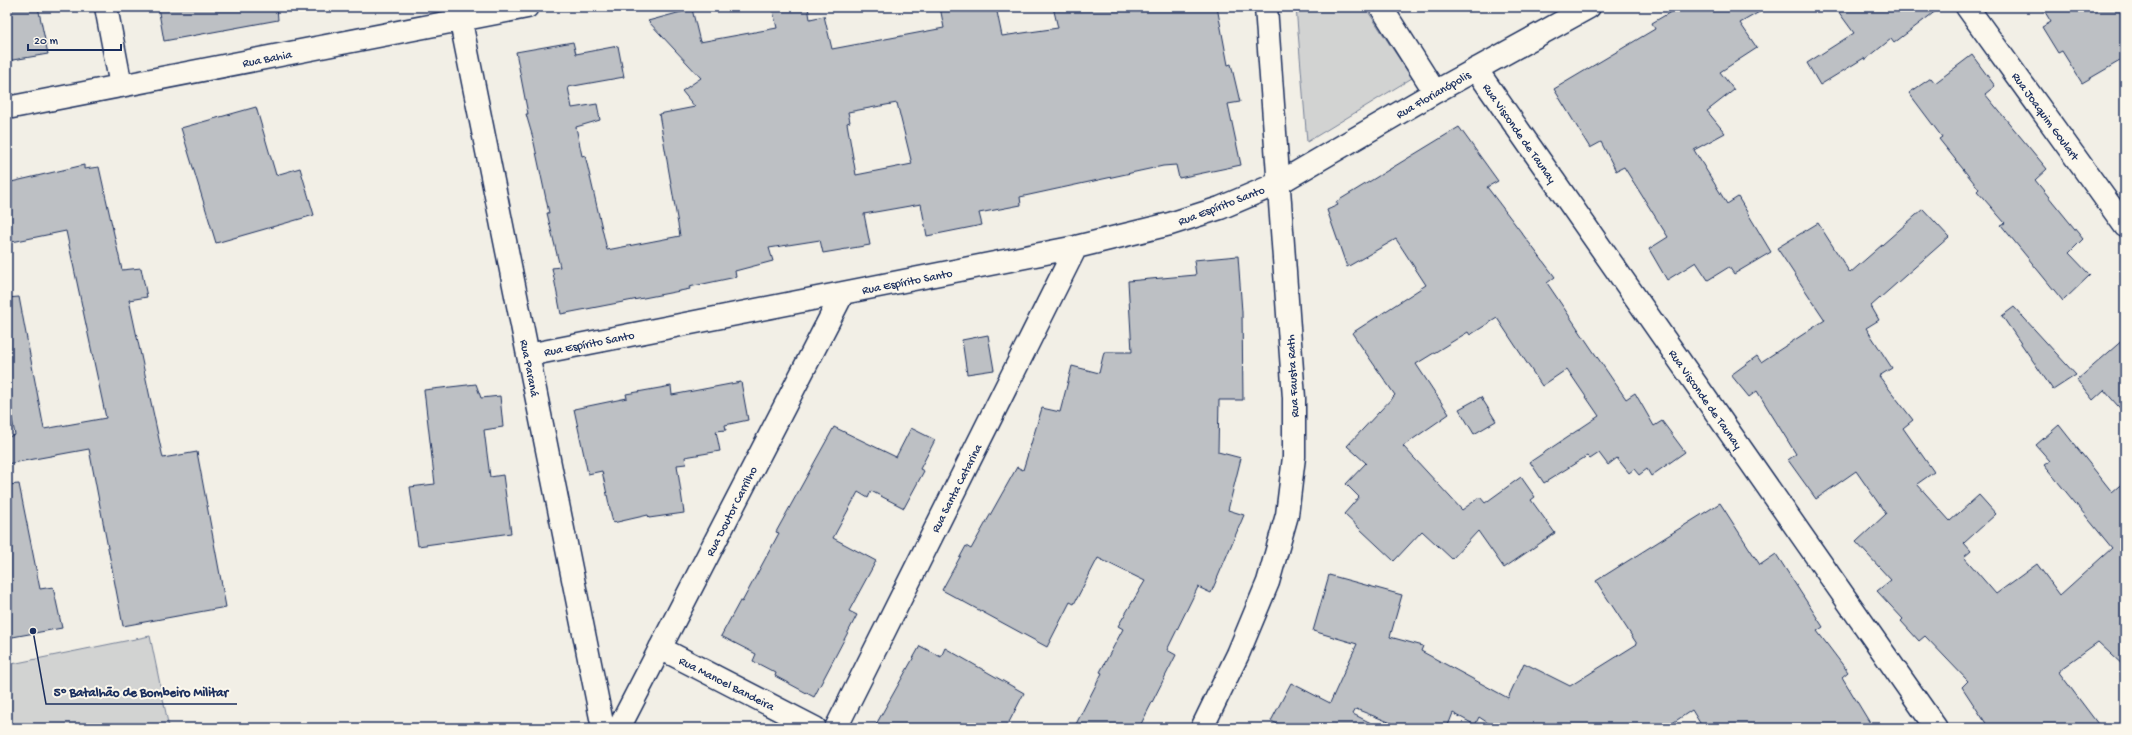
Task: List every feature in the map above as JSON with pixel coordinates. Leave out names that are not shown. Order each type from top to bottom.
[{"type":"street","points":[[106,7],[121,86]]},
{"type":"street","name":"Rua Bahia","points":[[7,108],[121,86],[459,13],[527,7]]},
{"type":"street","name":"Rua Fausta Rath","points":[[1202,728],[1238,654],[1268,582],[1287,515],[1294,457],[1294,398],[1266,7]]},
{"type":"street","points":[[1381,7],[1435,92]]},
{"type":"street","name":"Rua Florianópolis","points":[[1279,183],[1435,92],[1589,7]]},
{"type":"street","name":"Rua Joaquim Goulart","points":[[1967,7],[2125,226]]},
{"type":"street","name":"Rua Paraná","points":[[459,13],[603,728]]},
{"type":"street","name":"Rua Visconde de Taunay","points":[[1476,69],[1936,728]]},
{"type":"street","name":"Rua Espírito Santo","points":[[528,355],[1076,248],[1170,224],[1220,208],[1279,183]]},
{"type":"street","name":"Rua Santa Catarina","points":[[836,728],[1076,248]]},
{"type":"street","name":"Rua Doutor Carrilho","points":[[619,728],[843,293]]},
{"type":"street","name":"Rua Manoel Bandeira","points":[[660,648],[814,728]]},
{"type":"shaded area","points":[[1296,7],[1365,7],[1412,78],[1307,142]]},
{"type":"shaded area","points":[[150,636],[169,728],[7,728],[7,665]]},
{"type":"building","points":[[7,7],[38,7],[48,54],[7,61]]},
{"type":"building","points":[[158,7],[277,7],[278,20],[164,41]]},
{"type":"building","points":[[772,7],[808,7],[810,19],[824,16],[832,49],[944,28],[940,7],[996,7],[1002,36],[1058,28],[1053,7],[1217,7],[1228,65],[1231,64],[1240,102],[1228,104],[1241,165],[1179,178],[1176,165],[1163,166],[1020,197],[1021,205],[979,213],[982,225],[927,236],[921,204],[864,214],[870,245],[823,253],[820,240],[769,248],[773,261],[735,271],[736,277],[689,287],[690,289],[561,314],[552,268],[560,267],[547,213],[549,213],[533,138],[526,114],[528,114],[516,52],[573,42],[576,54],[618,46],[624,77],[568,87],[572,108],[597,104],[600,120],[576,127],[582,156],[585,155],[607,250],[680,236],[659,114],[695,107],[682,91],[701,78],[648,21],[692,9],[700,42],[777,28]],"holes":[[[897,103],[912,164],[856,175],[847,123],[850,122],[848,112]]]},
{"type":"building","points":[[1679,7],[1768,7],[1740,23],[1757,48],[1720,72],[1734,90],[1707,111],[1725,133],[1694,150],[1727,204],[1738,197],[1771,252],[1734,274],[1729,267],[1708,280],[1696,262],[1667,280],[1649,249],[1668,237],[1624,167],[1616,171],[1601,142],[1590,148],[1554,89],[1655,29],[1652,23]]},
{"type":"building","points":[[1835,7],[1941,7],[1894,43],[1891,39],[1865,60],[1864,58],[1820,85],[1807,63],[1854,33]]},
{"type":"building","points":[[2042,7],[2125,7],[2125,58],[2082,83],[2062,51],[2058,53],[2042,27],[2051,22]]},
{"type":"building","points":[[1972,55],[1995,86],[1985,94],[2047,169],[2035,180],[2083,239],[2069,253],[2090,275],[2063,301],[2001,225],[2005,223],[1977,191],[1979,189],[1939,139],[1942,137],[1909,93],[1931,78],[1935,83]]},
{"type":"building","points":[[256,107],[276,175],[300,168],[314,215],[216,243],[181,128]]},
{"type":"building","points":[[1459,127],[1498,181],[1487,187],[1555,277],[1547,283],[1626,399],[1635,393],[1654,426],[1662,421],[1685,452],[1651,476],[1647,469],[1639,475],[1634,469],[1629,473],[1617,458],[1608,465],[1599,453],[1590,459],[1587,456],[1544,483],[1530,462],[1599,416],[1567,369],[1542,386],[1497,318],[1470,335],[1468,332],[1416,364],[1449,414],[1403,446],[1462,510],[1480,497],[1485,503],[1521,477],[1535,497],[1531,500],[1555,533],[1504,568],[1478,531],[1452,559],[1422,531],[1394,561],[1344,514],[1359,497],[1346,484],[1366,463],[1347,446],[1395,395],[1352,333],[1426,285],[1396,239],[1347,267],[1327,210],[1338,205],[1336,202]]},
{"type":"building","points":[[84,165],[84,169],[99,167],[122,270],[141,268],[147,297],[129,300],[163,458],[197,452],[226,607],[123,626],[89,449],[7,464],[7,437],[15,435],[7,392],[7,298],[19,297],[44,429],[106,418],[66,231],[7,243],[7,183]]},
{"type":"building","points":[[1923,209],[1949,237],[1871,306],[1879,320],[1866,328],[1892,368],[1879,376],[1913,420],[1903,428],[1934,472],[1917,484],[1950,521],[1979,495],[1996,514],[1964,543],[1971,551],[1964,557],[1996,594],[2037,564],[2060,595],[2112,548],[2044,465],[2050,461],[2036,445],[2059,425],[2112,492],[2125,481],[2125,667],[2098,642],[2058,671],[2101,728],[1989,728],[1962,687],[1968,681],[1925,636],[1919,641],[1901,621],[1903,619],[1877,591],[1891,580],[1856,542],[1886,514],[1856,471],[1816,499],[1788,460],[1796,454],[1757,391],[1749,397],[1731,375],[1757,356],[1761,362],[1825,320],[1777,248],[1818,223],[1850,273]]},
{"type":"building","points":[[1238,256],[1242,312],[1243,400],[1219,400],[1218,452],[1241,458],[1228,510],[1244,515],[1211,593],[1198,587],[1167,650],[1176,655],[1139,728],[1074,728],[1102,673],[1100,672],[1123,629],[1118,626],[1145,581],[1098,558],[1074,604],[1070,602],[1047,647],[942,590],[966,546],[971,549],[1017,467],[1023,470],[1042,408],[1060,412],[1072,366],[1099,373],[1104,352],[1132,352],[1128,281],[1196,275],[1194,260]]},
{"type":"building","points":[[2014,307],[2076,375],[2053,390],[2002,316]]},
{"type":"building","points":[[988,335],[994,370],[967,374],[962,340]]},
{"type":"building","points":[[2125,338],[2125,414],[2104,390],[2093,400],[2077,380]]},
{"type":"building","points":[[741,382],[748,420],[725,425],[726,430],[716,431],[720,451],[685,457],[686,464],[677,465],[684,513],[649,518],[648,515],[613,523],[602,471],[588,474],[574,409],[627,398],[626,394],[671,386],[672,395]]},
{"type":"building","points":[[476,384],[481,398],[500,396],[503,427],[484,430],[490,477],[503,475],[511,533],[418,546],[410,487],[435,484],[424,390]]},
{"type":"building","points":[[1481,397],[1496,421],[1474,434],[1459,409]]},
{"type":"building","points":[[834,427],[896,457],[911,428],[935,440],[920,469],[924,471],[904,508],[871,491],[868,498],[858,492],[833,538],[876,561],[849,611],[857,615],[814,697],[775,676],[776,673],[753,661],[756,654],[721,636],[740,601],[742,602],[779,533],[776,532]]},
{"type":"building","points":[[19,484],[40,589],[53,587],[62,628],[7,638],[7,485]]},
{"type":"building","points":[[1720,503],[1760,565],[1776,554],[1823,627],[1817,631],[1848,672],[1842,677],[1873,728],[1703,728],[1692,710],[1665,728],[1496,728],[1479,717],[1475,725],[1453,713],[1447,728],[1404,728],[1356,709],[1353,714],[1381,728],[1287,728],[1271,721],[1291,683],[1330,703],[1357,644],[1313,631],[1329,575],[1402,595],[1390,637],[1423,646],[1421,651],[1508,698],[1524,663],[1570,686],[1637,644],[1596,581]]},
{"type":"building","points":[[920,646],[941,657],[945,648],[1024,693],[1006,728],[874,728]]},
{"type":"place","name":"5º Batalhão de Bombeiro Militar","points":[[33,631]]}]
